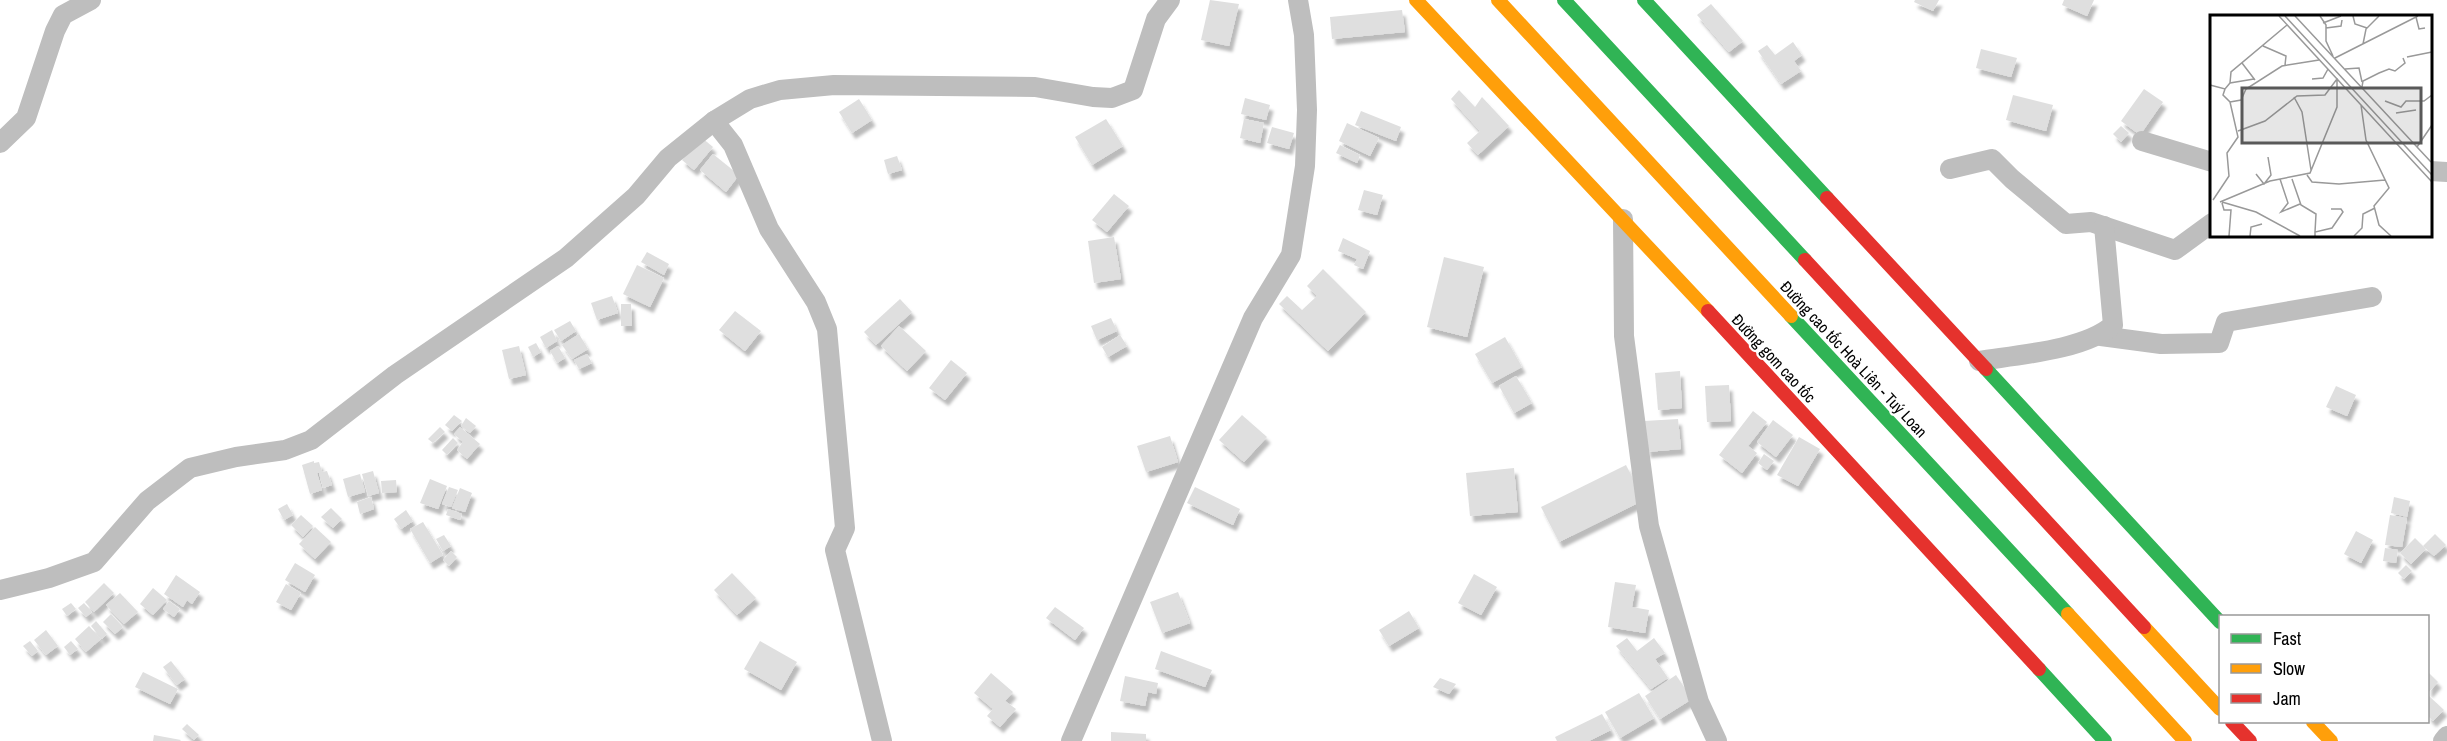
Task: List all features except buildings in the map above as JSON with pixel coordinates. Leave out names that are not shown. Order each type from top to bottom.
[{"type":"main road","name":"Đường gom cao tốc","points":[[1416,0],[1623,219],[2105,741]]},
{"type":"main road","name":"Đường cao tốc Hoà Liên - Tuý Loan","points":[[1498,0],[2185,741]]},
{"type":"main road","name":"Đường cao tốc Hoà Liên - Tuý Loan","points":[[1564,0],[2219,708]]},
{"type":"main road","points":[[1644,0],[2219,621]]},
{"type":"main road","points":[[2233,723],[2250,741]]},
{"type":"main road","points":[[2314,723],[2331,741]]},
{"type":"street","points":[[0,143],[26,118],[55,31],[63,15],[91,0]]},
{"type":"street","points":[[0,590],[49,579],[94,562],[147,501],[190,468],[236,457],[285,450],[311,440],[396,375],[566,258],[636,196],[668,158],[714,121],[750,99],[780,90],[834,85],[1035,87],[1093,98],[1112,98],[1133,90],[1156,19],[1170,0]]},
{"type":"street","points":[[1071,741],[1253,318],[1291,255],[1305,166],[1307,110],[1304,34],[1298,0]]},
{"type":"street","points":[[714,121],[734,145],[769,229],[816,302],[827,329],[845,528],[834,550],[882,741]]},
{"type":"street","points":[[2142,141],[2210,162]]},
{"type":"street","points":[[1950,170],[1992,159],[2066,224],[2091,222],[2175,250],[2210,224]]},
{"type":"street","points":[[2432,171],[2447,172]]},
{"type":"street","points":[[1623,219],[1624,336],[1649,526],[1699,702],[1717,741]]},
{"type":"street","points":[[2101,336],[2113,325],[2104,226]]},
{"type":"street","points":[[1979,361],[2033,353],[2101,336],[2161,344],[2219,343],[2226,322],[2372,297]]},
{"type":"street","points":[[2443,741],[2447,736]]},
{"type":"traffic: fast","points":[[1564,0],[1805,260]]},
{"type":"traffic: fast","points":[[1644,0],[1827,198]]},
{"type":"traffic: fast","points":[[1791,316],[2068,614]]},
{"type":"traffic: fast","points":[[1986,369],[2219,621]]},
{"type":"traffic: fast","points":[[2039,669],[2105,741]]},
{"type":"traffic: slow","points":[[1416,0],[1708,311]]},
{"type":"traffic: slow","points":[[1498,0],[1791,316]]},
{"type":"traffic: slow","points":[[2068,614],[2185,741]]},
{"type":"traffic: slow","points":[[2144,627],[2219,708]]},
{"type":"traffic: slow","points":[[2314,723],[2331,741]]},
{"type":"traffic: jam","points":[[1827,198],[1986,369]]},
{"type":"traffic: jam","points":[[1805,260],[2144,627]]},
{"type":"traffic: jam","points":[[1708,311],[2039,669]]},
{"type":"traffic: jam","points":[[2233,723],[2250,741]]}]
